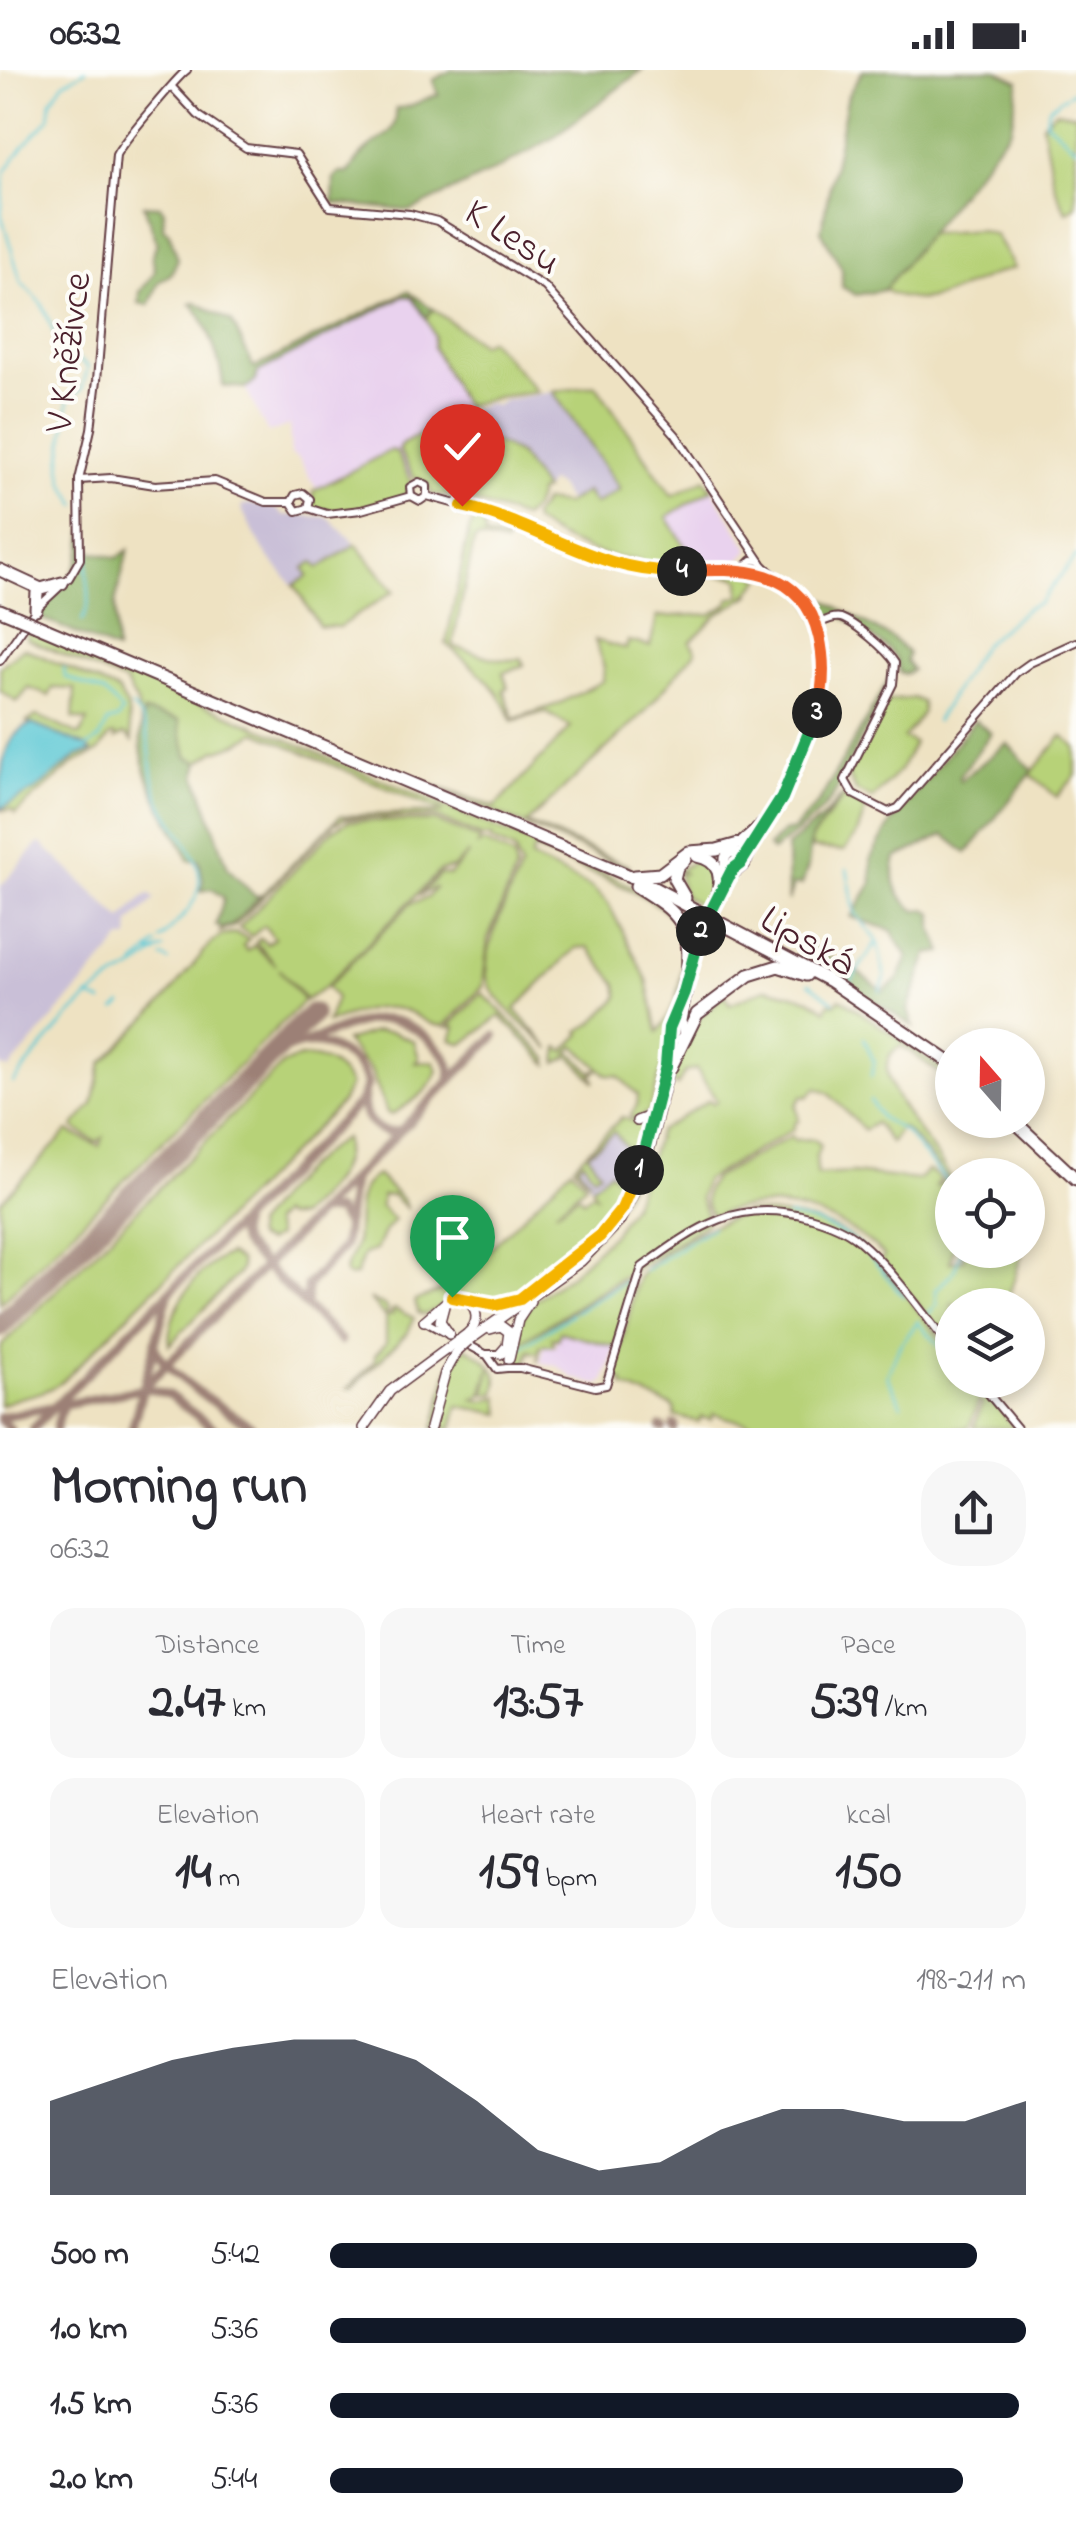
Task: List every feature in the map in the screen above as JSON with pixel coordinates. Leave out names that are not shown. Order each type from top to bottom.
[{"type":"highway","points":[[0,570],[38,590],[62,584]]},
{"type":"highway","points":[[36,609],[38,590]]},
{"type":"highway","points":[[15,620],[621,874],[668,908],[680,922],[690,950],[686,986]]},
{"type":"highway","points":[[699,854],[717,868],[720,881],[711,906],[683,897],[674,883],[677,867],[699,854],[745,841],[763,828]]},
{"type":"highway","points":[[621,874],[650,877],[663,872],[684,854],[732,860]]},
{"type":"highway","name":"Lipská","points":[[621,874],[711,906],[845,990],[935,1055]]},
{"type":"highway","name":"Lipská","points":[[621,874],[828,985],[935,1056]]},
{"type":"highway","points":[[668,1067],[695,1016],[752,973],[769,966],[790,968],[828,985]]},
{"type":"highway","points":[[679,1032],[694,1013],[718,998]]},
{"type":"highway","points":[[1036,1138],[1076,1176]]},
{"type":"main road","points":[[711,906],[728,881],[732,860]]},
{"type":"main road","points":[[679,1032],[686,986],[702,927],[732,860]]},
{"type":"main road","points":[[473,1335],[581,1254],[612,1224],[635,1181],[676,1045],[694,956]]},
{"type":"main road","points":[[505,1359],[522,1312],[606,1238],[632,1202],[648,1158],[668,1067],[669,1028],[686,986]]},
{"type":"main road","points":[[636,1121],[648,1118],[656,1104]]},
{"type":"main road","points":[[473,1335],[559,1278]]},
{"type":"main road","points":[[424,1321],[444,1301],[455,1296],[496,1305],[520,1299]]},
{"type":"main road","points":[[424,1321],[446,1303],[460,1299],[474,1308],[473,1335]]},
{"type":"main road","points":[[430,1428],[452,1343],[440,1321],[446,1303]]},
{"type":"main road","points":[[364,1428],[390,1391],[452,1343],[496,1326],[507,1329],[510,1337],[505,1359]]},
{"type":"street","name":"V Kněžívce","points":[[62,584],[76,569],[82,551],[79,480],[97,380],[116,154],[186,70]]},
{"type":"street","name":"K Lesu","points":[[172,87],[198,114],[246,148],[296,154],[330,207],[410,214],[437,221],[545,288],[676,435],[755,564]]},
{"type":"street","points":[[79,480],[112,478],[155,486],[215,481],[266,502],[291,502]]},
{"type":"street","points":[[411,496],[410,487],[418,482],[426,486],[427,496]]},
{"type":"street","points":[[291,502],[294,494],[303,493],[310,499],[308,508]]},
{"type":"street","points":[[291,502],[297,512],[308,508],[317,513],[337,513],[427,496],[514,520],[569,548],[650,572],[738,571],[755,564],[802,597],[816,625],[822,657],[821,697],[808,740],[786,789],[747,863],[728,881]]},
{"type":"street","points":[[0,661],[15,620],[36,609]]},
{"type":"street","points":[[816,625],[841,618],[889,654],[896,673],[845,776],[846,788],[889,812],[898,808],[1020,669],[1076,642]]},
{"type":"street","points":[[732,860],[763,828]]},
{"type":"street","points":[[732,860],[763,828]]},
{"type":"street","points":[[424,1321],[452,1343],[505,1359],[520,1368],[604,1386],[610,1379],[642,1267],[712,1222],[737,1212],[761,1209],[816,1219],[856,1238],[935,1330]]},
{"type":"street","points":[[484,1354],[500,1370],[505,1359]]},
{"type":"street","points":[[494,1364],[505,1359]]},
{"type":"street","points":[[992,1398],[1017,1428]]},
{"type":"shaded area","points":[[404,296],[412,297],[426,318],[466,404],[461,501],[414,476],[317,490],[299,459],[291,454],[289,425],[268,433],[245,388],[256,381],[257,373]]},
{"type":"shaded area","points":[[553,392],[621,489],[595,504],[586,492],[568,502],[559,487],[550,482],[544,490],[519,454],[493,445],[468,413],[490,403],[495,406],[505,400]]},
{"type":"shaded area","points":[[712,489],[750,550],[729,569],[690,568],[689,552],[667,517]]},
{"type":"shaded area","points":[[250,504],[277,509],[283,515],[328,517],[356,544],[319,568],[304,568],[307,576],[293,585],[255,535],[241,508]]},
{"type":"shaded area","points":[[40,842],[122,920],[143,897],[149,894],[155,899],[130,923],[129,939],[122,939],[9,1069],[0,1066],[0,887]]},
{"type":"shaded area","points":[[611,1128],[633,1157],[629,1167],[614,1178],[609,1171],[591,1187],[574,1165]]},
{"type":"shaded area","points":[[559,1332],[616,1347],[604,1382],[598,1385],[573,1378],[556,1365],[540,1363],[544,1347],[555,1347]]},
{"type":"green space","points":[[452,70],[642,70],[551,139],[411,211],[333,203],[334,178],[339,173],[348,173],[363,153],[387,135],[394,125],[396,108],[438,95],[433,80]]},
{"type":"green space","points":[[863,70],[996,70],[1019,81],[1011,128],[884,290],[856,295],[842,287],[842,269],[821,231],[848,95]]},
{"type":"green space","points":[[1055,111],[1076,114],[1076,206],[1067,212],[1053,181],[1042,125]]},
{"type":"green space","points":[[144,205],[160,206],[164,211],[163,228],[169,232],[178,259],[171,274],[159,282],[149,305],[139,303],[140,292],[155,272],[152,255],[157,243]]},
{"type":"green space","points":[[979,230],[995,235],[1014,268],[934,298],[918,300],[884,290],[928,234]]},
{"type":"green space","points":[[408,291],[433,309],[426,318],[412,297],[404,296],[258,372],[256,381],[245,388],[223,386],[212,342],[191,304],[195,302],[232,322],[254,368]]},
{"type":"green space","points":[[433,309],[481,344],[489,339],[538,392],[464,406],[433,347],[434,336],[426,318]]},
{"type":"green space","points":[[596,385],[672,496],[705,479],[712,489],[667,517],[689,553],[689,565],[643,565],[640,560],[599,553],[534,522],[533,517],[544,501],[565,504],[586,492],[595,504],[620,489],[553,392]]},
{"type":"green space","points":[[463,411],[493,444],[519,454],[544,490],[538,492],[534,507],[523,518],[464,499],[432,494],[427,483],[413,476],[399,450],[401,445]]},
{"type":"green space","points":[[391,450],[396,452],[411,481],[405,497],[347,510],[313,508],[313,491]]},
{"type":"green space","points":[[473,510],[484,516],[485,536],[502,540],[507,536],[505,544],[478,538],[474,541],[453,643],[455,647],[497,659],[521,658],[524,665],[503,673],[514,719],[558,704],[603,681],[604,668],[595,640],[626,649],[628,641],[650,646],[657,617],[712,614],[729,599],[740,596],[740,580],[736,577],[700,573],[747,572],[762,578],[746,596],[752,594],[718,614],[690,642],[696,651],[643,714],[527,823],[629,869],[425,783],[495,807],[571,727],[545,712],[512,721],[493,687],[446,644],[469,530],[475,519]]},
{"type":"green space","points":[[84,529],[92,552],[117,558],[128,550],[115,603],[116,651],[34,615],[75,568]]},
{"type":"green space","points":[[356,544],[394,591],[339,627],[319,626],[294,585],[308,576],[304,568],[313,562],[319,568]]},
{"type":"green space","points":[[803,587],[893,639],[908,653],[906,661],[912,670],[900,673],[888,649],[849,620],[836,614],[818,619]]},
{"type":"green space","points":[[27,630],[619,880],[662,905],[681,927],[685,966],[676,1018],[649,1112],[636,1119],[630,1116],[638,1095],[618,1076],[607,1075],[575,1046],[568,1053],[591,1072],[598,1069],[592,1075],[595,1082],[570,1056],[557,1063],[559,1047],[564,1051],[581,1034],[579,1031],[619,997],[617,984],[588,947],[576,948],[515,1009],[550,1049],[509,1011],[490,987],[490,944],[521,868],[515,851],[491,840],[492,836],[483,837],[435,817],[346,818],[334,824],[235,926],[220,932],[221,928],[231,926],[340,816],[443,812],[256,732],[199,762],[187,757],[177,737],[144,712],[141,724],[137,703],[125,682],[27,639]],"holes":[[[534,849],[648,899],[675,921],[683,947],[680,982],[671,1012],[658,1032],[647,980],[608,903],[592,888],[531,858]]]},
{"type":"green space","points":[[24,648],[118,691],[127,706],[132,741],[125,734],[115,739],[115,735],[110,736],[98,752],[74,763],[15,814],[12,810],[1,810],[73,758],[91,750],[27,722],[36,716],[80,735],[88,721],[73,718],[75,689],[53,688],[49,696],[29,688],[17,702],[0,691],[0,667]]},
{"type":"green space","points":[[890,677],[833,796],[815,817],[772,851],[768,847],[783,832],[793,830],[819,802]]},
{"type":"green space","points":[[913,698],[922,702],[923,712],[904,738],[914,743],[900,770],[872,799],[856,791],[848,775],[887,701]]},
{"type":"green space","points":[[144,712],[179,720],[187,757],[199,762],[196,775],[228,868],[255,896],[261,895],[231,926],[216,925],[224,898],[212,889],[201,891],[199,860],[189,860],[153,789],[142,752]]},
{"type":"green space","points":[[975,720],[991,733],[959,777],[960,781],[1007,743],[1033,771],[967,853],[944,835],[896,858],[894,874],[900,894],[916,911],[926,909],[933,914],[933,930],[943,952],[928,954],[908,1010],[913,1026],[820,967],[803,943],[856,971],[883,991],[898,980],[908,957],[891,930],[851,917],[872,883],[871,858],[891,823]]},
{"type":"green space","points":[[1062,736],[1076,747],[1076,775],[1057,797],[1030,774]]},
{"type":"green space","points":[[846,794],[866,808],[857,834],[844,851],[812,848],[811,839]]},
{"type":"green space","points":[[842,796],[811,839],[802,885],[793,885],[788,901],[787,846]]},
{"type":"green space","points":[[349,821],[435,821],[480,839],[478,845],[484,842],[514,857],[516,870],[488,939],[483,987],[444,1026],[395,1008],[365,1010],[327,1022],[336,998],[327,987],[411,903],[427,898],[436,887],[419,896],[440,874],[450,875],[469,853],[453,868],[440,871],[326,986],[306,1000],[279,969],[304,1001],[0,1304],[0,1202],[68,1131],[99,1146],[103,1138],[96,1142],[73,1127],[93,1104],[102,1063],[164,1001],[211,943],[235,933],[249,939],[243,946],[248,951],[254,945],[276,965],[256,942],[260,938],[267,944],[274,938],[264,926],[252,936],[239,928],[333,830]]},
{"type":"green space","points":[[696,859],[711,863],[717,889],[707,910],[684,896],[678,872],[685,874],[679,870]]},
{"type":"green space","points":[[767,988],[810,999],[826,1010],[829,1003],[835,1004],[840,998],[935,1063],[935,1070],[902,1046],[889,1057],[887,1073],[907,1114],[938,1158],[935,1164],[901,1127],[891,1143],[875,1123],[864,1130],[828,1093],[816,1088],[796,1105],[799,1121],[794,1123],[794,1129],[705,1180],[700,1198],[708,1218],[705,1224],[519,1343],[626,1279],[632,1285],[616,1347],[560,1332],[558,1339],[552,1338],[554,1345],[540,1346],[538,1362],[539,1353],[530,1349],[525,1366],[514,1362],[518,1325],[531,1303],[569,1276],[612,1235],[633,1204],[659,1131],[709,1100],[717,1101],[696,1069],[685,1072],[677,1086],[670,1081],[693,1023],[725,994],[730,1004]]},
{"type":"green space","points":[[482,993],[548,1058],[548,1064],[500,1016],[463,1044],[451,1040],[455,1027],[448,1027]]},
{"type":"green space","points":[[377,1031],[414,1041],[419,1058],[415,1063],[433,1061],[438,1070],[425,1091],[391,1115],[371,1071],[345,1041]]},
{"type":"green space","points":[[300,1057],[323,1060],[340,1072],[350,1085],[341,1103],[64,1380],[0,1406],[0,1347],[283,1064]]},
{"type":"green space","points":[[650,1116],[636,1166],[618,1206],[573,1258],[510,1299],[494,1301],[466,1296],[424,1315],[418,1313],[415,1301],[454,1285],[571,1168],[586,1184],[555,1212],[578,1195],[584,1200],[592,1193],[595,1195],[591,1187],[610,1171],[615,1177],[629,1167],[633,1156],[614,1132],[588,1154],[600,1172],[594,1176],[583,1161],[578,1165],[587,1180],[574,1165],[622,1117],[638,1123]]},
{"type":"green space","points":[[792,1136],[794,1140],[814,1139],[821,1145],[816,1156],[817,1175],[853,1173],[918,1180],[928,1170],[935,1175],[935,1268],[1017,1268],[1011,1288],[935,1288],[935,1326],[882,1261],[884,1255],[866,1240],[826,1217],[781,1206],[736,1209],[713,1216],[705,1197],[714,1178]]},
{"type":"green space","points":[[345,1138],[342,1163],[325,1191],[299,1217],[281,1214],[273,1222],[277,1236],[267,1242],[256,1238],[255,1226],[285,1190],[307,1166]]},
{"type":"green space","points":[[377,1175],[404,1201],[406,1208],[392,1195],[382,1196],[380,1206],[394,1220],[376,1250],[364,1254],[356,1275],[350,1277],[345,1269],[356,1243],[360,1196]]},
{"type":"green space","points":[[746,1212],[808,1219],[844,1233],[885,1271],[935,1332],[935,1398],[990,1398],[1015,1428],[974,1428],[982,1403],[979,1400],[969,1428],[766,1428],[713,1414],[711,1420],[701,1417],[699,1422],[675,1416],[672,1406],[623,1386],[624,1381],[617,1379],[612,1386],[638,1278],[660,1256],[702,1231]]},
{"type":"green space","points":[[229,1254],[240,1261],[238,1274],[169,1345],[173,1318],[186,1292],[206,1269]]},
{"type":"green space","points":[[369,1299],[387,1307],[387,1316],[395,1309],[414,1318],[408,1332],[348,1388],[375,1361],[375,1355],[386,1343],[386,1318]]},
{"type":"green space","points":[[465,1347],[486,1360],[497,1378],[495,1394],[485,1394],[490,1368],[482,1395],[473,1399],[499,1397],[501,1414],[458,1406],[452,1428],[434,1428],[449,1368]]},
{"type":"water","points":[[32,724],[86,746],[91,752],[77,756],[37,789],[0,809],[8,747],[21,729]]},
{"type":"waterway","points":[[77,505],[64,483],[61,467],[69,398],[82,389],[88,367],[59,345],[42,304],[21,282],[1,214],[5,172],[49,119],[51,101],[63,83],[86,70]]},
{"type":"waterway","points":[[1076,72],[1076,87]]},
{"type":"waterway","points":[[1076,89],[1048,108],[1046,122],[1076,147]]},
{"type":"waterway","points":[[82,621],[89,601],[88,537]]},
{"type":"waterway","points":[[936,721],[983,645],[1027,608],[1039,603],[1076,556]]},
{"type":"waterway","points":[[64,668],[65,677],[105,693],[122,712],[86,748]]},
{"type":"waterway","points":[[132,707],[144,724],[157,793],[192,852],[199,877],[192,905],[160,940]]},
{"type":"waterway","points":[[847,869],[855,913],[877,940],[885,978],[880,991]]},
{"type":"waterway","points":[[850,982],[877,941]]},
{"type":"waterway","points":[[135,965],[157,944]]},
{"type":"waterway","points":[[150,953],[164,949]]},
{"type":"waterway","points":[[13,1083],[82,1004],[157,953]]},
{"type":"waterway","points":[[162,957],[169,961]]},
{"type":"waterway","points":[[809,983],[834,1002]]},
{"type":"waterway","points":[[88,997],[102,1002]]},
{"type":"waterway","points":[[115,1010],[122,1004]]},
{"type":"waterway","points":[[864,1038],[874,1062],[871,1077]]},
{"type":"waterway","points":[[870,1100],[881,1118],[904,1131],[935,1168]]},
{"type":"waterway","points":[[788,1216],[845,1235]]},
{"type":"waterway","points":[[644,1271],[712,1227]]},
{"type":"waterway","points":[[847,1236],[862,1247],[903,1296]]},
{"type":"waterway","points":[[928,1314],[937,1305],[936,1290],[956,1268]]},
{"type":"waterway","points":[[575,1312],[630,1282]]},
{"type":"waterway","points":[[515,1351],[572,1314]]},
{"type":"waterway","points":[[902,1405],[887,1376],[900,1345],[919,1321]]},
{"type":"waterway","points":[[917,1322],[935,1341]]},
{"type":"taxiway","points":[[307,1042],[357,1023],[403,1023],[442,1052],[449,1063],[450,1078]]},
{"type":"taxiway","points":[[140,1395],[495,1036]]},
{"type":"taxiway","points":[[33,1428],[360,1102],[367,1085],[351,1060],[316,1044],[303,1044],[278,1054],[245,1081]]},
{"type":"taxiway","points":[[364,1097],[365,1112],[372,1124],[383,1131],[398,1131]]},
{"type":"taxiway","points":[[306,1305],[307,1286],[344,1246],[352,1181]]},
{"type":"taxiway","points":[[320,1212],[337,1211],[346,1224]]},
{"type":"taxiway","points":[[242,1221],[239,1234],[243,1244],[341,1341]]},
{"type":"taxiway","points":[[132,1428],[168,1296]]},
{"type":"taxiway","points":[[155,1347],[183,1379],[251,1426]]},
{"type":"taxiway","points":[[0,1417],[147,1388],[169,1395],[213,1428]]},
{"type":"taxiway","points":[[56,1428],[64,1401]]},
{"type":"taxiway","points":[[0,1420],[10,1428]]},
{"type":"runway","points":[[0,1326],[312,1014]]},
{"type":"route","points":[[452,1297],[496,1305],[520,1299],[591,1246],[622,1209],[640,1165],[666,1066],[669,1028],[684,992],[698,938],[732,870],[761,834],[793,776],[814,725],[823,678],[820,644],[810,609],[801,595],[777,579],[748,571],[638,570],[584,554],[514,520],[462,506]]}]
